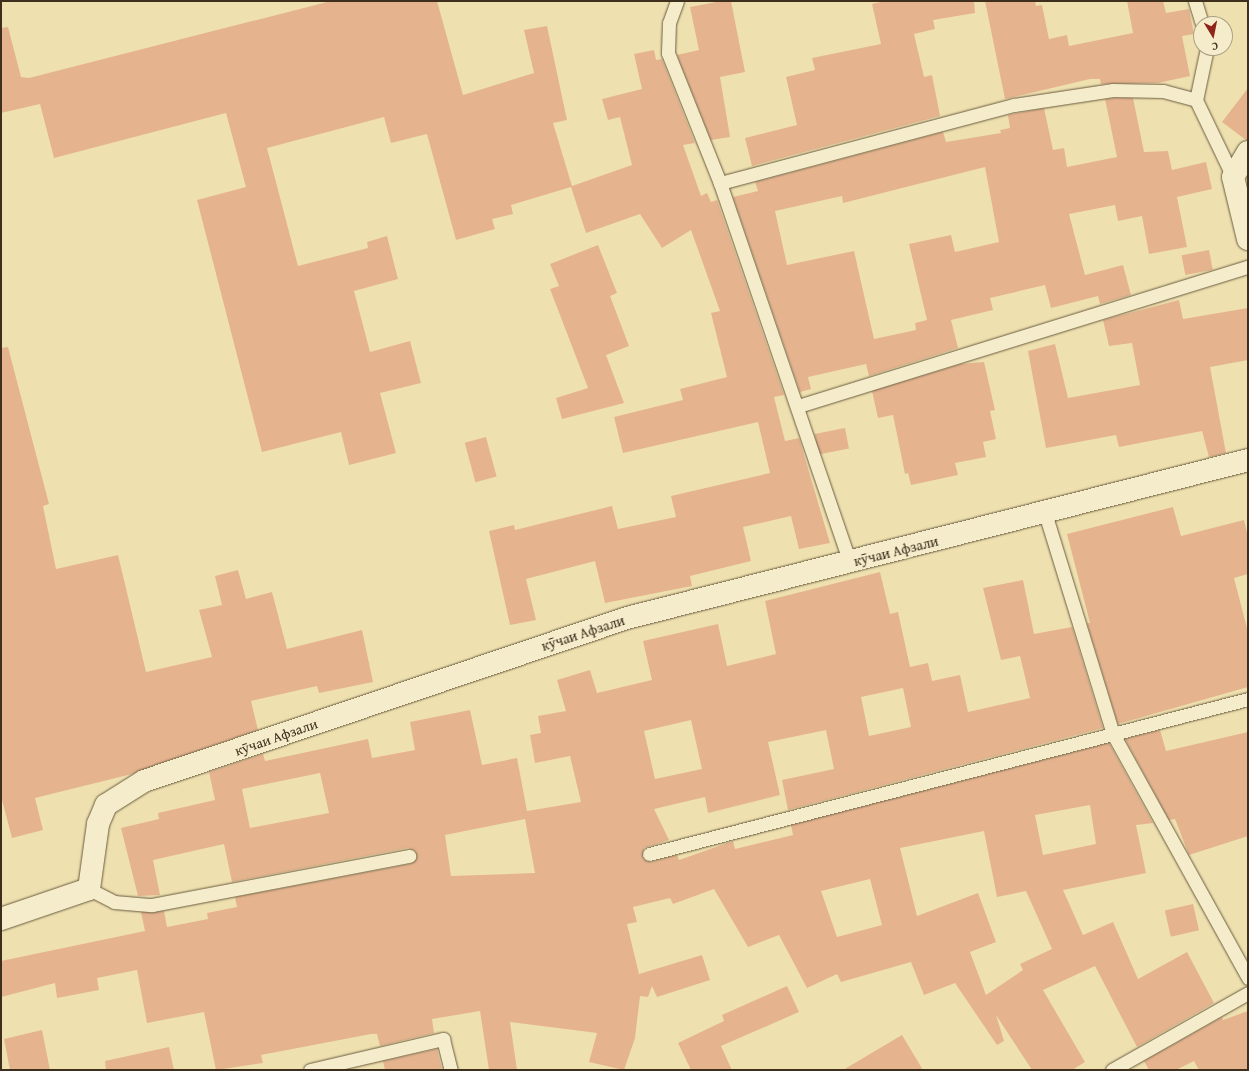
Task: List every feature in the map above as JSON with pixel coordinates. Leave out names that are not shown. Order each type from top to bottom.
[{"type":"street","points":[[1248,152],[1233,177],[1248,239]]},
{"type":"street","name":"кӯчаи Афзали","points":[[89,889],[98,824],[106,805],[144,781],[627,618],[1045,513],[1248,460]]},
{"type":"street","points":[[1,919],[89,889]]},
{"type":"lane","points":[[677,1],[669,23],[668,53],[720,183],[798,406],[850,562]]},
{"type":"lane","points":[[1195,1],[1200,16]]},
{"type":"lane","points":[[1205,56],[1196,100],[1233,177]]},
{"type":"lane","points":[[720,183],[1014,104],[1113,90],[1163,91],[1196,100]]},
{"type":"lane","points":[[798,406],[1248,267]]},
{"type":"lane","points":[[1045,513],[1113,734],[1248,978]]},
{"type":"lane","points":[[649,854],[1248,699]]},
{"type":"lane","points":[[89,889],[114,902],[152,905],[410,856]]},
{"type":"lane","points":[[1112,1070],[1248,994]]},
{"type":"lane","points":[[310,1070],[443,1039],[451,1070]]},
{"type":"building","points":[[331,1],[437,1],[463,95],[534,73],[524,30],[547,26],[567,120],[553,123],[572,186],[632,165],[620,117],[608,120],[602,99],[642,89],[634,54],[654,50],[656,60],[662,59],[695,143],[683,145],[701,196],[707,193],[711,202],[717,200],[784,395],[774,397],[785,441],[799,438],[830,543],[799,549],[791,516],[743,527],[751,561],[690,576],[692,586],[605,603],[595,561],[526,579],[536,620],[510,625],[489,531],[514,525],[515,530],[612,506],[618,529],[676,517],[671,496],[770,473],[758,422],[623,453],[614,417],[683,400],[680,389],[727,377],[711,313],[720,311],[691,230],[662,248],[640,214],[586,233],[571,187],[511,205],[513,214],[492,219],[495,229],[456,240],[427,134],[391,143],[384,117],[267,148],[298,266],[368,248],[367,242],[387,236],[398,279],[354,291],[370,352],[410,341],[421,383],[380,393],[396,453],[349,465],[341,432],[262,452],[197,200],[246,187],[226,113],[54,158],[40,104],[1,113],[1,28],[8,27],[21,77],[29,78]]},
{"type":"building","points":[[722,1],[731,1],[745,72],[720,77],[730,137],[711,140],[677,55],[699,50],[690,7]]},
{"type":"building","points":[[885,1],[974,1],[975,13],[933,20],[935,29],[914,34],[924,77],[932,75],[940,116],[752,166],[745,138],[797,125],[786,77],[815,70],[812,58],[881,44],[872,4]]},
{"type":"building","points":[[985,1],[1035,1],[1036,6],[1042,5],[1049,39],[1067,35],[1069,46],[1133,33],[1127,1],[1163,1],[1166,13],[1189,9],[1193,34],[1182,36],[1190,76],[1158,83],[1101,84],[1100,79],[1090,79],[1005,99]]},
{"type":"building","points":[[1248,88],[1248,140],[1246,140],[1222,122]]},
{"type":"building","points":[[1133,98],[1144,152],[1168,151],[1172,170],[1206,162],[1212,189],[1177,197],[1187,247],[1149,254],[1142,216],[1118,221],[1115,205],[1069,214],[1085,275],[1123,265],[1131,295],[1100,304],[1098,296],[1051,308],[1045,285],[990,298],[993,310],[951,320],[958,348],[869,376],[866,364],[808,377],[811,389],[800,392],[733,197],[758,191],[755,182],[943,132],[946,142],[1001,133],[1000,130],[1010,128],[1008,115],[1044,108],[1053,150],[1064,148],[1067,167],[1117,157],[1105,99]],"holes":[[[985,167],[999,242],[955,252],[951,235],[909,244],[927,320],[915,323],[916,330],[874,339],[854,251],[787,265],[775,211],[842,196],[843,203]]]},
{"type":"building","points":[[598,245],[617,293],[610,296],[629,346],[606,355],[624,403],[562,419],[556,398],[588,388],[550,289],[559,286],[550,264]]},
{"type":"building","points":[[1209,250],[1213,270],[1185,275],[1182,255]]},
{"type":"building","points":[[1179,300],[1183,319],[1248,308],[1248,360],[1210,367],[1226,453],[1209,457],[1202,431],[1119,447],[1116,435],[1046,448],[1028,351],[1055,344],[1068,398],[1140,385],[1132,343],[1109,346],[1103,320]]},
{"type":"building","points":[[8,347],[49,504],[43,506],[56,569],[118,555],[146,672],[212,657],[199,610],[222,605],[215,576],[238,570],[246,599],[272,592],[287,649],[362,630],[373,682],[319,693],[317,686],[251,701],[258,730],[132,774],[35,798],[43,830],[12,838],[1,796],[1,348]]},
{"type":"building","points":[[984,362],[995,410],[990,411],[996,439],[983,442],[986,457],[955,463],[958,475],[911,485],[908,473],[905,474],[893,415],[878,418],[872,391],[961,364]]},
{"type":"building","points":[[845,428],[849,449],[819,455],[815,434]]},
{"type":"building","points":[[486,437],[497,477],[475,482],[465,443]]},
{"type":"building","points":[[1173,507],[1181,536],[1244,520],[1248,537],[1248,574],[1234,578],[1248,632],[1248,687],[1118,724],[1087,623],[1090,623],[1067,534]]},
{"type":"building","points":[[880,572],[890,614],[898,612],[910,667],[928,663],[932,681],[960,675],[968,712],[1030,698],[1020,656],[1001,660],[983,588],[1023,580],[1034,634],[1072,627],[1103,728],[788,810],[782,780],[834,769],[826,730],[768,742],[780,795],[708,813],[705,797],[654,809],[669,840],[644,848],[643,859],[651,862],[677,855],[679,860],[733,841],[735,849],[793,835],[791,825],[1109,743],[1153,823],[1136,825],[1146,873],[1063,890],[1083,935],[1113,922],[1138,979],[1187,952],[1214,1003],[1137,1047],[1095,966],[1043,990],[1085,1062],[1072,1070],[1032,1070],[996,1015],[1004,1041],[997,1045],[955,983],[924,995],[911,962],[841,982],[837,974],[807,988],[779,935],[748,947],[714,889],[673,904],[670,898],[633,907],[637,922],[627,924],[639,974],[702,955],[710,980],[657,997],[652,986],[648,997],[640,996],[635,1038],[624,1070],[589,1062],[597,1033],[510,1022],[517,1070],[489,1070],[480,1011],[432,1019],[434,1033],[380,1046],[377,1034],[371,1034],[261,1055],[263,1063],[216,1070],[204,1012],[147,1023],[137,970],[97,978],[99,990],[57,998],[55,983],[1,997],[1,961],[145,931],[141,912],[164,911],[167,927],[208,919],[207,913],[237,907],[235,897],[410,864],[416,859],[415,851],[408,848],[232,882],[224,844],[153,860],[160,895],[138,896],[121,828],[159,819],[158,813],[215,800],[209,772],[263,754],[265,761],[368,739],[372,758],[415,750],[410,722],[470,710],[482,765],[517,758],[527,811],[581,802],[570,756],[535,763],[530,735],[541,733],[538,716],[566,711],[557,680],[590,670],[597,693],[652,680],[643,641],[718,624],[727,666],[776,654],[765,601]],"holes":[[[903,688],[911,727],[869,736],[861,697]],[[691,720],[702,769],[655,779],[644,731]],[[320,773],[329,813],[250,828],[242,789]],[[1090,805],[1096,844],[1043,855],[1035,815]],[[525,819],[535,873],[451,876],[445,835]],[[984,831],[997,897],[1026,891],[1052,949],[1020,964],[1023,970],[986,995],[970,952],[996,942],[978,893],[917,916],[900,848]],[[870,879],[882,925],[837,937],[821,891]]]},
{"type":"building","points":[[1160,730],[1166,751],[1248,732],[1248,836],[1189,855],[1175,819],[1169,820],[1125,739]]},
{"type":"building","points":[[1193,904],[1199,930],[1171,937],[1165,911]]},
{"type":"building","points":[[787,986],[799,1012],[721,1046],[732,1070],[691,1070],[678,1043],[724,1021],[722,1015]]},
{"type":"building","points":[[1248,1011],[1248,1070],[1199,1070],[1194,1061],[1176,1070],[1149,1070],[1144,1061],[1222,1017],[1223,1020]]},
{"type":"building","points":[[42,1030],[50,1070],[10,1070],[4,1039]]},
{"type":"building","points":[[902,1035],[923,1070],[843,1070],[880,1048]]},
{"type":"building","points":[[169,1047],[174,1070],[106,1070],[105,1061]]},
{"type":"building","points":[[437,1049],[442,1070],[385,1070],[383,1061]]}]
